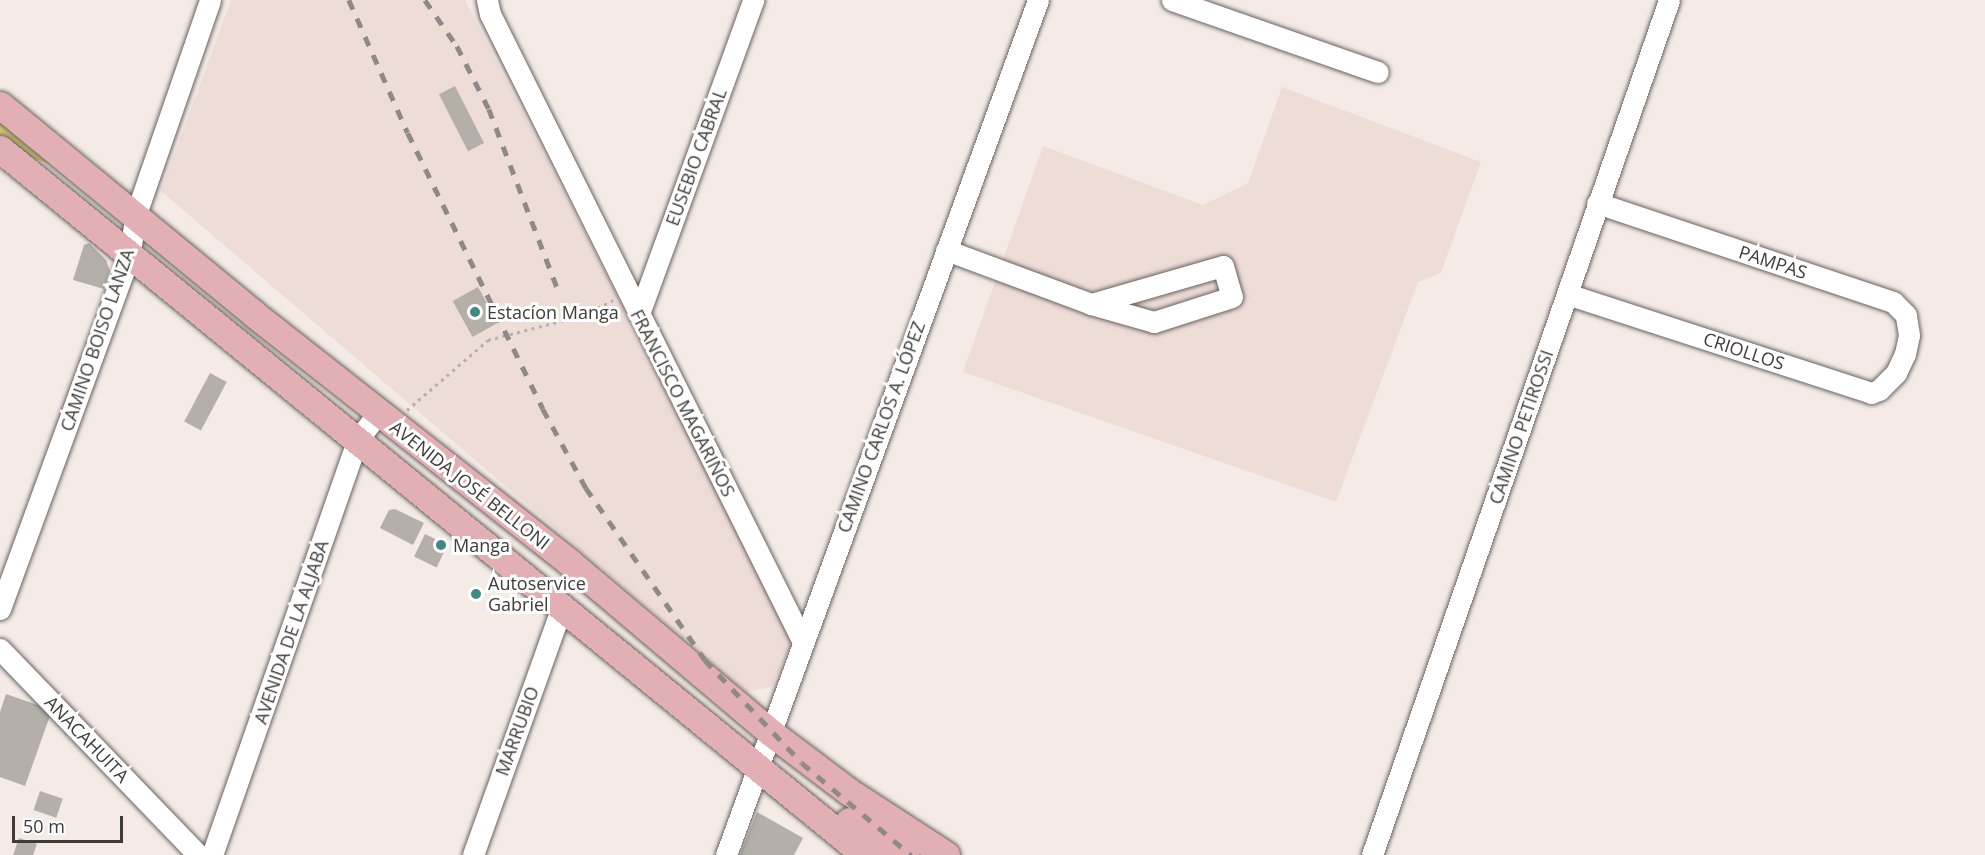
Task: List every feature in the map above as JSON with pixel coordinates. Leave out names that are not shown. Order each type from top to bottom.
[{"type":"main road","name":"AVENIDA JOSÉ BELLONI","points":[[0,105],[136,214],[254,314],[569,562],[770,732],[848,791],[946,855]]},
{"type":"main road","name":"AVENIDA JOSÉ BELLONI","points":[[0,149],[865,855]]},
{"type":"main road","points":[[33,177],[66,188],[110,224],[126,224],[136,214]]},
{"type":"main road","points":[[129,256],[141,245],[148,246],[225,306],[254,314]]},
{"type":"main road","points":[[632,666],[665,676],[739,739],[749,741],[770,732]]},
{"type":"main road","points":[[757,767],[777,769],[795,776],[870,837],[906,855]]},
{"type":"street","name":"CAMINO BOISO LANZA","points":[[0,609],[129,256],[136,214],[210,0]]},
{"type":"street","name":"FRANCISCO MAGARIÑOS","points":[[487,0],[490,14],[803,642]]},
{"type":"street","name":"EUSEBIO CABRAL","points":[[639,314],[753,0]]},
{"type":"street","name":"CAMINO CARLOS A. LÓPEZ","points":[[726,855],[1038,0]]},
{"type":"street","points":[[1172,0],[1378,72]]},
{"type":"street","name":"CAMINO PETIROSSI","points":[[1372,855],[1670,0]]},
{"type":"street","name":"PAMPAS","points":[[1598,203],[1893,302],[1906,315],[1909,335],[1905,354]]},
{"type":"street","points":[[946,250],[1091,304],[1154,322],[1232,297],[1223,266],[1091,304]]},
{"type":"street","name":"CRIOLLOS","points":[[1567,294],[1871,393],[1891,378],[1905,354]]},
{"type":"street","name":"AVENIDA DE LA ALJABA","points":[[212,855],[358,439],[378,413]]},
{"type":"street","name":"MARRUBIO","points":[[473,855],[562,607]]},
{"type":"street","name":"ANACAHUITA","points":[[0,649],[198,855]]},
{"type":"path","points":[[415,399],[488,340],[584,315],[628,292]]},
{"type":"shaded area","points":[[231,0],[465,0],[793,639],[772,687],[746,692],[161,191]]},
{"type":"shaded area","points":[[1282,87],[1481,162],[1441,273],[1418,282],[1336,502],[963,372],[1043,146],[1203,205],[1248,183]]},
{"type":"shaded area","points":[[0,118],[57,166],[16,153],[0,140]]},
{"type":"building","points":[[455,86],[484,143],[468,151],[439,94]]},
{"type":"building","points":[[89,243],[106,260],[110,271],[104,289],[73,280],[84,245]]},
{"type":"building","name":"Estacíon Manga","points":[[478,287],[498,323],[473,337],[453,301]]},
{"type":"building","points":[[210,373],[227,382],[201,430],[184,422]]},
{"type":"building","points":[[395,509],[424,523],[413,545],[380,528],[389,510]]},
{"type":"building","points":[[425,534],[447,545],[437,567],[414,556]]},
{"type":"building","points":[[6,694],[52,710],[25,786],[0,777],[0,712]]},
{"type":"building","points":[[40,791],[63,799],[56,818],[33,810]]},
{"type":"building","points":[[757,812],[803,838],[794,855],[740,855]]},
{"type":"building","points":[[19,838],[37,844],[33,855],[13,855]]},
{"type":"railway","points":[[349,0],[408,133],[543,409],[586,488],[705,660],[802,763],[911,855]]},
{"type":"railway","points":[[425,0],[457,46],[489,109],[558,290]]},
{"type":"place","name":"Estacíon Manga","points":[[475,312]]},
{"type":"place","name":"Manga","points":[[441,545]]},
{"type":"place","name":"Autoservice Gabriel","points":[[476,594]]}]
